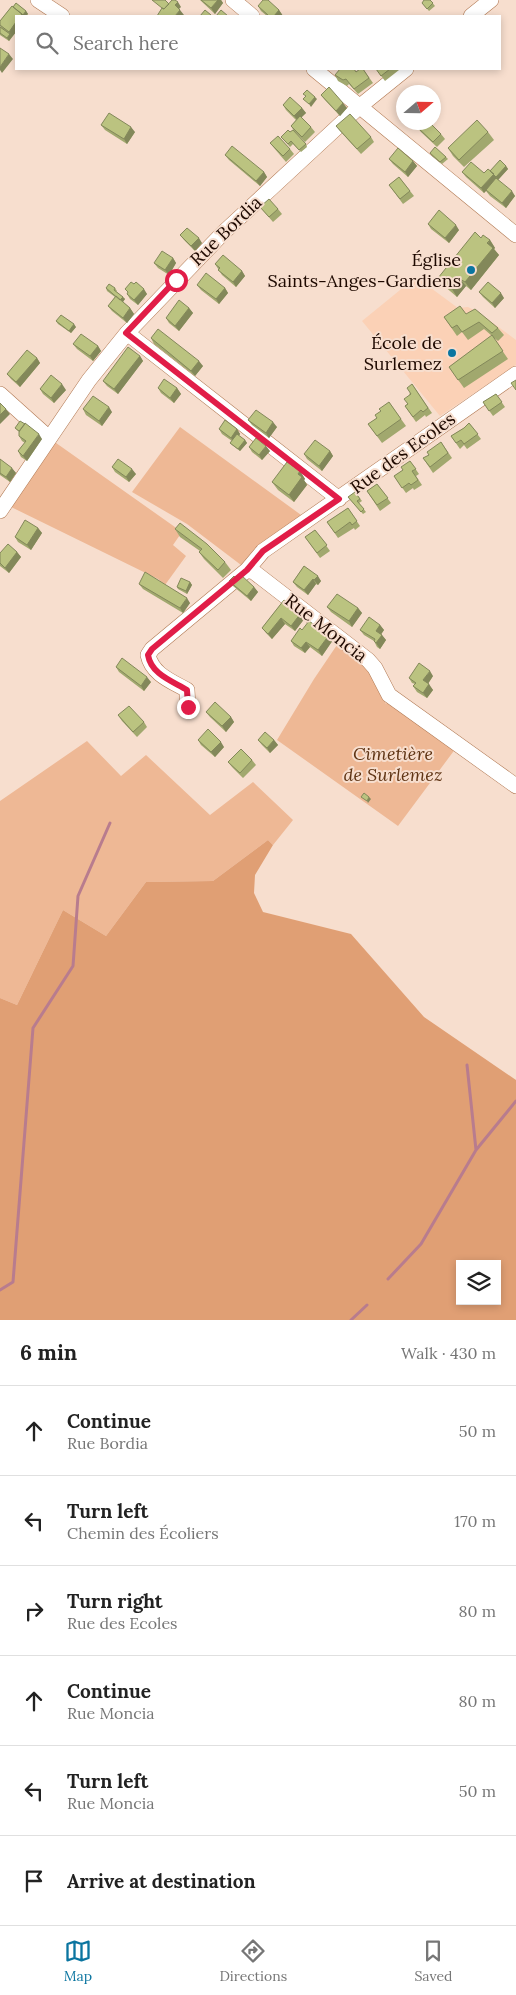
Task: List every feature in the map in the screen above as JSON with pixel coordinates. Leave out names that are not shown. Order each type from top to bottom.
[{"type":"street","points":[[38,0],[60,15]]},
{"type":"street","points":[[233,0],[251,15]]},
{"type":"street","points":[[472,15],[491,0]]},
{"type":"street","points":[[315,70],[516,235]]},
{"type":"street","name":"Rue Bordia","points":[[0,511],[89,380],[126,333],[224,232],[359,107],[405,70]]},
{"type":"street","points":[[126,333],[339,499]]},
{"type":"street","name":"Rue des Ecoles","points":[[246,571],[263,551],[516,374]]},
{"type":"street","points":[[0,394],[49,438]]},
{"type":"street","points":[[188,707],[187,690],[154,670],[148,655],[152,649],[246,571]]},
{"type":"street","name":"Rue Moncia","points":[[246,571],[254,572],[358,651],[375,668],[389,695],[516,786]]},
{"type":"shaded area","name":"École de Surlemez","points":[[416,277],[458,308],[468,307],[478,312],[516,340],[516,365],[440,416],[362,321]]},
{"type":"shaded area","points":[[268,840],[273,845],[255,875],[254,893],[263,912],[351,934],[424,1017],[516,1080],[516,1320],[0,1320],[0,998],[17,1005],[63,910],[106,936],[146,882],[213,881]]},
{"type":"green space","points":[[180,427],[308,520],[241,565],[187,524],[132,492]]},
{"type":"green space","points":[[49,438],[182,532],[173,545],[186,556],[165,585],[158,579],[5,504]]},
{"type":"green space","name":"Cimetière de Surlemez","points":[[341,639],[370,671],[386,704],[389,700],[456,748],[398,826],[277,740]]},
{"type":"green space","points":[[87,741],[121,776],[146,755],[210,815],[253,782],[293,820],[273,845],[268,840],[213,881],[146,882],[106,936],[63,910],[17,1005],[0,998],[0,801]]},
{"type":"building","points":[[152,0],[165,0],[169,4],[164,9]]},
{"type":"building","points":[[172,0],[175,0],[178,2],[175,5],[180,10],[176,15],[158,15],[162,8],[164,9]]},
{"type":"building","points":[[201,0],[218,0],[211,8]]},
{"type":"building","points":[[263,0],[268,0],[279,10],[275,15],[268,15],[258,6]]},
{"type":"building","points":[[424,0],[430,0],[433,3],[427,9],[422,3]]},
{"type":"building","points":[[16,3],[26,11],[23,15],[13,7]]},
{"type":"building","points":[[12,6],[22,14],[15,15],[15,23],[9,32],[0,25],[0,21]]},
{"type":"building","points":[[205,10],[211,15],[201,15]]},
{"type":"building","points":[[221,10],[227,15],[217,15]]},
{"type":"building","points":[[0,27],[10,34],[7,38],[0,33]]},
{"type":"building","points":[[0,48],[9,54],[0,67]]},
{"type":"building","points":[[339,70],[355,70],[356,72],[364,70],[369,78],[354,89],[346,79],[343,80],[335,75]]},
{"type":"building","points":[[377,70],[389,70],[381,76]]},
{"type":"building","points":[[329,87],[343,103],[336,111],[321,95]]},
{"type":"building","points":[[307,90],[315,97],[309,104],[303,99],[306,96],[303,94]]},
{"type":"building","points":[[290,97],[302,108],[294,116],[283,105]]},
{"type":"building","points":[[109,113],[131,127],[124,139],[101,125]]},
{"type":"building","points":[[350,114],[371,137],[357,149],[336,126]]},
{"type":"building","points":[[300,116],[311,127],[302,137],[291,126]]},
{"type":"building","points":[[477,120],[488,132],[459,160],[448,148]]},
{"type":"building","points":[[288,130],[290,132],[293,130],[306,144],[299,150],[291,141],[288,144],[281,137]]},
{"type":"building","points":[[420,130],[437,130],[441,134],[433,142]]},
{"type":"building","points":[[278,136],[290,149],[283,156],[270,143]]},
{"type":"building","points":[[232,146],[264,172],[256,181],[225,155]]},
{"type":"building","points":[[435,147],[446,157],[440,162],[430,153]]},
{"type":"building","points":[[398,148],[413,161],[405,172],[389,159]]},
{"type":"building","points":[[500,160],[506,166],[496,177],[490,171]]},
{"type":"building","points":[[471,162],[484,173],[488,169],[494,174],[481,188],[462,172]]},
{"type":"building","points":[[399,177],[410,191],[400,199],[389,185]]},
{"type":"building","points":[[496,178],[512,191],[502,203],[486,190]]},
{"type":"building","points":[[269,199],[278,209],[269,217],[260,207]]},
{"type":"building","points":[[439,210],[456,225],[445,238],[428,224]]},
{"type":"building","points":[[187,228],[199,238],[191,246],[180,235]]},
{"type":"building","points":[[475,232],[481,238],[483,235],[490,240],[487,243],[493,248],[465,282],[460,279],[452,289],[438,278]]},
{"type":"building","points":[[162,251],[173,258],[165,270],[154,263]]},
{"type":"building","points":[[223,255],[242,271],[233,282],[218,270],[220,268],[215,264]]},
{"type":"building","points":[[206,273],[225,288],[216,299],[197,285]]},
{"type":"building","points":[[131,282],[134,284],[136,282],[144,289],[134,300],[127,294],[128,292],[125,289]]},
{"type":"building","points":[[488,282],[501,293],[492,303],[479,292]]},
{"type":"building","points":[[109,284],[123,297],[120,300],[106,288]]},
{"type":"building","points":[[116,296],[130,308],[123,318],[108,306]]},
{"type":"building","points":[[179,300],[189,308],[175,326],[166,318]]},
{"type":"building","points":[[460,306],[466,314],[475,309],[498,328],[492,333],[479,322],[462,332],[457,325],[452,328],[444,317]]},
{"type":"building","points":[[61,315],[74,324],[69,331],[56,321]]},
{"type":"building","points":[[158,329],[199,361],[191,371],[151,338]]},
{"type":"building","points":[[81,334],[98,346],[90,356],[73,344]]},
{"type":"building","points":[[492,335],[503,351],[458,380],[449,367]]},
{"type":"building","points":[[128,347],[140,356],[114,389],[103,381]]},
{"type":"building","points":[[27,350],[37,358],[16,382],[7,374]]},
{"type":"building","points":[[51,375],[62,384],[51,398],[40,389]]},
{"type":"building","points":[[164,379],[177,388],[170,398],[158,388]]},
{"type":"building","points":[[516,380],[516,390],[511,383]]},
{"type":"building","points":[[412,384],[428,408],[423,412],[421,410],[413,417],[405,406],[408,404],[404,399],[411,394],[407,388]]},
{"type":"building","points":[[496,394],[502,402],[489,411],[483,402]]},
{"type":"building","points":[[93,396],[109,407],[99,421],[83,409]]},
{"type":"building","points":[[389,402],[401,419],[377,436],[368,424],[377,418],[375,415],[381,411],[379,409]]},
{"type":"building","points":[[0,403],[6,409],[0,415]]},
{"type":"building","points":[[256,410],[273,422],[266,433],[248,420]]},
{"type":"building","points":[[225,420],[237,429],[231,438],[219,429]]},
{"type":"building","points":[[20,421],[25,424],[19,431],[15,428]]},
{"type":"building","points":[[25,423],[39,434],[23,456],[18,451],[26,441],[19,436],[19,432]]},
{"type":"building","points":[[469,423],[478,434],[464,444],[461,440],[456,443],[451,436]]},
{"type":"building","points":[[237,434],[245,440],[238,449],[230,443]]},
{"type":"building","points":[[256,438],[266,446],[259,455],[249,447]]},
{"type":"building","points":[[315,440],[330,451],[319,466],[304,454]]},
{"type":"building","points":[[441,442],[448,453],[430,467],[423,458],[429,455],[427,452]]},
{"type":"building","points":[[0,459],[12,468],[6,477],[0,473]]},
{"type":"building","points":[[118,459],[132,469],[126,477],[112,467]]},
{"type":"building","points":[[410,461],[416,469],[412,471],[418,480],[402,488],[394,476],[403,470],[401,467]]},
{"type":"building","points":[[287,462],[300,471],[298,474],[302,477],[289,495],[272,482]]},
{"type":"building","points":[[377,484],[388,498],[377,505],[367,491]]},
{"type":"building","points":[[355,492],[360,499],[357,501],[364,509],[361,512],[348,497]]},
{"type":"building","points":[[348,508],[357,521],[352,525],[350,522],[335,533],[327,522]]},
{"type":"building","points":[[25,520],[38,528],[27,545],[15,537]]},
{"type":"building","points":[[180,523],[207,544],[225,562],[218,570],[199,552],[202,549],[175,529]]},
{"type":"building","points":[[315,530],[327,545],[317,553],[305,537]]},
{"type":"building","points":[[8,544],[17,552],[5,568],[0,563],[0,553]]},
{"type":"building","points":[[304,566],[318,576],[304,590],[293,582]]},
{"type":"building","points":[[145,572],[187,598],[180,608],[139,584]]},
{"type":"building","points":[[241,575],[254,587],[247,596],[229,581],[234,576],[237,580]]},
{"type":"building","points":[[181,578],[190,582],[186,591],[177,587]]},
{"type":"building","points":[[337,594],[358,608],[349,621],[327,607]]},
{"type":"building","points":[[284,600],[301,613],[291,626],[281,618],[268,634],[262,628]]},
{"type":"building","points":[[369,617],[380,625],[376,631],[382,635],[376,643],[375,639],[360,630]]},
{"type":"building","points":[[309,621],[329,635],[318,650],[306,642],[301,648],[291,641],[300,628],[302,630]]},
{"type":"building","points":[[122,658],[147,677],[141,686],[116,667]]},
{"type":"building","points":[[419,663],[430,671],[423,680],[429,684],[423,693],[413,686],[416,683],[409,678]]},
{"type":"building","points":[[215,702],[231,717],[222,726],[206,712]]},
{"type":"building","points":[[129,706],[144,722],[133,732],[118,715]]},
{"type":"building","points":[[208,729],[221,742],[211,752],[198,740]]},
{"type":"building","points":[[265,732],[274,740],[267,748],[258,740]]},
{"type":"building","points":[[241,749],[252,760],[240,773],[228,762]]},
{"type":"building","points":[[364,793],[369,797],[367,801],[361,797]]},
{"type":"waterway","points":[[0,1290],[13,1282],[33,1028],[73,966],[78,896],[110,823]]},
{"type":"waterway","points":[[388,1279],[421,1244],[476,1150],[467,1065]]},
{"type":"waterway","points":[[476,1150],[516,1101]]},
{"type":"waterway","points":[[351,1320],[367,1305]]},
{"type":"place","name":"Église Saints-Anges-Gardiens","points":[[471,270]]},
{"type":"place","name":"École de Surlemez","points":[[452,353]]},
{"type":"route","points":[[176,280],[126,333],[339,499],[263,551],[247,570],[152,649],[148,655],[154,670],[187,690],[188,707]]}]
